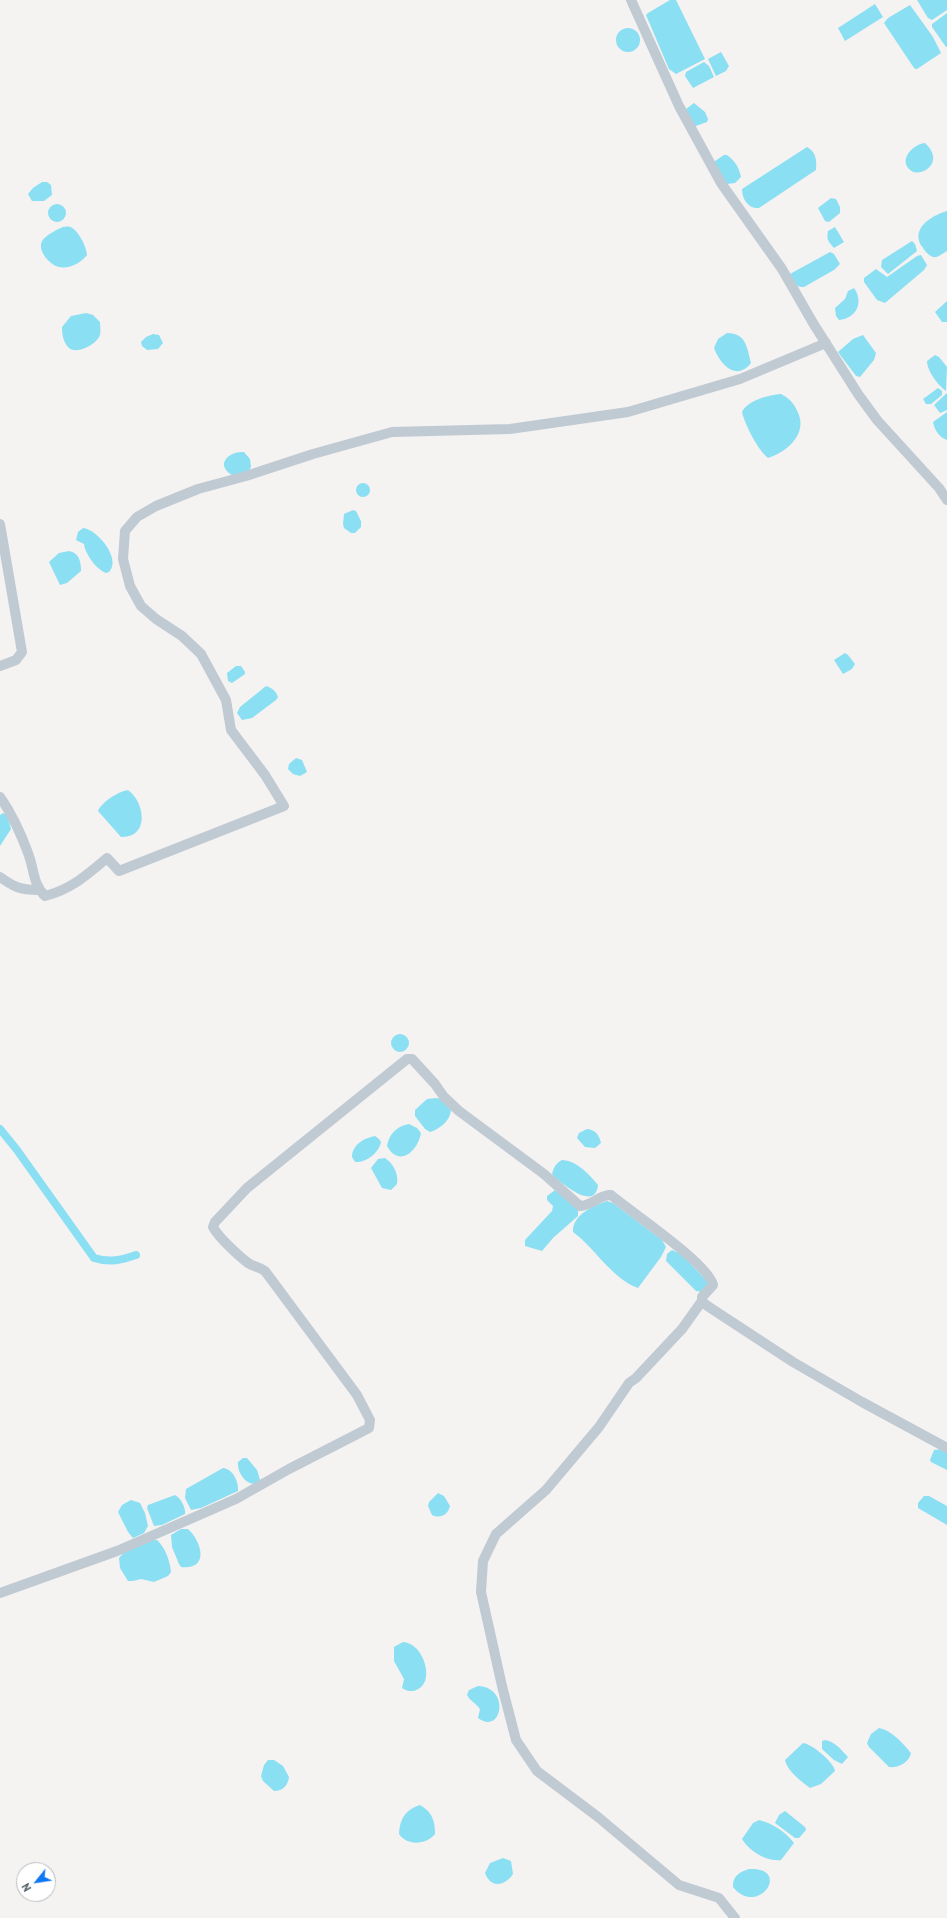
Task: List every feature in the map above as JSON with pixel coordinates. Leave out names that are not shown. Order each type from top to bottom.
[{"type":"street","points":[[631,0],[679,106],[721,183],[782,269],[826,343],[877,420],[940,488],[947,500]]},
{"type":"street","points":[[0,797],[21,835],[29,854],[38,890],[45,896],[62,892],[77,883],[107,858],[119,871],[284,806],[265,775],[231,730],[226,700],[200,654],[182,636],[146,611],[137,600],[130,586],[123,559],[125,531],[137,517],[156,506],[198,489],[392,432],[510,429],[628,412],[740,379],[826,343]]},
{"type":"street","points":[[0,524],[22,652],[16,660],[0,666]]},
{"type":"street","points":[[0,877],[15,887],[27,890],[38,890]]},
{"type":"street","points":[[0,1594],[117,1551],[236,1499],[288,1469],[369,1428],[370,1420],[357,1395],[265,1271],[258,1266],[248,1263],[219,1235],[213,1227],[219,1217],[247,1188],[407,1059],[412,1059],[435,1084],[444,1097],[459,1111],[544,1174],[580,1206],[586,1206],[594,1203],[606,1195],[611,1196],[682,1251],[703,1269],[712,1280],[713,1285],[702,1297],[702,1301],[682,1330],[641,1373],[628,1383],[599,1427],[546,1490],[496,1534],[484,1561],[481,1592],[516,1740],[537,1771],[598,1817],[679,1885],[719,1898],[735,1918]]},
{"type":"street","points":[[702,1301],[751,1336],[793,1362],[862,1402],[947,1448]]},
{"type":"water","points":[[670,0],[676,0],[705,59],[676,74],[669,69],[646,15]]},
{"type":"water","points":[[917,0],[947,0],[947,10],[932,20],[928,18]]},
{"type":"water","points":[[875,4],[883,17],[845,41],[838,28]]},
{"type":"water","points":[[910,5],[933,37],[941,53],[917,69],[915,69],[912,65],[884,23],[888,18]]},
{"type":"water","points":[[947,13],[946,47],[932,27],[932,24]]},
{"type":"water","points":[[628,28],[637,31],[640,40],[637,49],[628,52],[619,49],[616,40],[619,31]]},
{"type":"water","points":[[721,52],[729,66],[726,71],[716,76],[708,59]]},
{"type":"water","points":[[704,62],[709,66],[714,77],[693,88],[685,76],[686,72]]},
{"type":"water","points":[[694,103],[705,112],[708,119],[707,122],[693,127],[686,109]]},
{"type":"water","points":[[925,143],[931,150],[933,157],[932,163],[929,168],[924,171],[913,172],[906,165],[907,156],[916,146]]},
{"type":"water","points":[[807,147],[812,151],[815,157],[816,170],[759,208],[752,207],[746,203],[742,189]]},
{"type":"water","points":[[724,155],[727,155],[736,164],[739,170],[741,177],[735,183],[727,184],[714,165],[715,161]]},
{"type":"water","points":[[42,182],[47,182],[51,185],[52,195],[44,201],[32,201],[28,194],[33,188]]},
{"type":"water","points":[[831,198],[836,199],[840,207],[840,213],[829,222],[825,221],[818,208]]},
{"type":"water","points":[[57,204],[63,207],[66,213],[63,219],[57,222],[51,219],[48,213],[51,207]]},
{"type":"water","points":[[947,211],[947,251],[939,256],[930,256],[919,241],[918,235],[923,225],[928,220]]},
{"type":"water","points":[[63,227],[70,227],[76,231],[84,244],[87,255],[82,261],[75,265],[59,267],[48,261],[41,249],[41,245],[42,241],[46,237]]},
{"type":"water","points":[[835,227],[844,242],[834,248],[828,241],[827,234],[828,231]]},
{"type":"water","points":[[912,241],[915,244],[917,251],[888,274],[881,267],[882,260]]},
{"type":"water","points":[[830,252],[834,254],[840,264],[834,270],[804,287],[797,285],[790,274]]},
{"type":"water","points":[[921,255],[927,265],[924,270],[885,303],[877,300],[864,282],[864,278],[876,269],[887,277],[917,256]]},
{"type":"water","points":[[854,288],[858,299],[857,308],[850,316],[839,320],[836,316],[835,308],[845,299],[848,291]]},
{"type":"water","points":[[947,301],[947,322],[942,322],[935,312]]},
{"type":"water","points":[[86,313],[93,315],[100,322],[100,335],[95,342],[86,348],[73,350],[67,346],[64,341],[62,327],[71,316]]},
{"type":"water","points":[[727,333],[738,335],[747,346],[751,363],[740,371],[734,371],[724,365],[714,348],[718,339]]},
{"type":"water","points":[[153,334],[159,335],[163,343],[158,349],[147,350],[142,346],[141,342],[146,337]]},
{"type":"water","points":[[863,335],[876,353],[874,360],[860,377],[856,376],[838,352],[853,339]]},
{"type":"water","points":[[935,355],[939,357],[947,367],[946,391],[934,378],[927,365],[927,361]]},
{"type":"water","points":[[938,388],[942,391],[942,395],[931,404],[926,404],[923,399]]},
{"type":"water","points":[[947,393],[947,410],[940,413],[934,405]]},
{"type":"water","points":[[781,394],[790,400],[796,408],[799,415],[800,429],[793,442],[788,447],[782,452],[768,458],[752,437],[742,412],[754,401]]},
{"type":"water","points":[[947,412],[947,440],[938,433],[933,422]]},
{"type":"water","points":[[238,452],[244,452],[250,459],[251,467],[249,471],[232,475],[224,467],[226,459]]},
{"type":"water","points":[[363,483],[368,485],[370,490],[368,495],[363,497],[358,495],[356,490],[358,485]]},
{"type":"water","points":[[353,510],[356,511],[361,521],[361,527],[355,533],[351,533],[344,528],[343,524],[344,514]]},
{"type":"water","points":[[83,528],[95,533],[106,546],[112,560],[112,566],[109,572],[106,573],[99,569],[89,557],[84,544],[76,540],[78,532]]},
{"type":"water","points":[[69,551],[79,558],[81,571],[67,583],[60,585],[49,562],[59,553]]},
{"type":"water","points":[[845,653],[855,664],[852,669],[843,674],[834,660]]},
{"type":"water","points":[[236,666],[241,666],[245,674],[232,683],[228,681],[227,673]]},
{"type":"water","points":[[266,686],[276,693],[278,697],[276,700],[252,718],[242,720],[237,713],[240,707]]},
{"type":"water","points":[[296,758],[302,760],[307,772],[300,776],[293,774],[288,769],[289,764]]},
{"type":"water","points":[[128,790],[138,803],[142,818],[137,832],[130,836],[121,837],[98,811],[110,798]]},
{"type":"water","points":[[3,813],[7,815],[11,829],[0,846],[0,815]]},
{"type":"water","points":[[400,1034],[404,1035],[408,1039],[408,1047],[404,1051],[400,1052],[396,1051],[392,1047],[391,1043],[392,1039],[396,1035]]},
{"type":"water","points":[[427,1099],[440,1099],[451,1110],[447,1121],[437,1129],[430,1132],[425,1129],[415,1116],[415,1110]]},
{"type":"water","points":[[409,1124],[417,1128],[421,1133],[419,1140],[412,1151],[402,1156],[397,1156],[387,1146],[388,1142],[394,1131]]},
{"type":"water","points":[[587,1129],[597,1133],[601,1143],[595,1148],[585,1147],[577,1138],[579,1133]]},
{"type":"water","points":[[375,1136],[381,1142],[378,1150],[368,1159],[355,1162],[352,1157],[356,1146],[363,1140]]},
{"type":"water","points":[[385,1158],[393,1166],[397,1176],[397,1184],[391,1190],[382,1188],[371,1168],[378,1159]]},
{"type":"water","points":[[562,1160],[572,1162],[587,1173],[598,1185],[596,1193],[591,1196],[579,1194],[554,1177],[552,1174],[554,1167]]},
{"type":"water","points":[[555,1190],[578,1210],[578,1216],[553,1238],[542,1251],[525,1246],[525,1240],[552,1211],[553,1206],[547,1200],[547,1196]]},
{"type":"water","points":[[607,1201],[613,1203],[662,1240],[666,1247],[661,1257],[638,1288],[628,1283],[611,1270],[573,1232],[576,1221],[584,1212]]},
{"type":"water","points":[[672,1250],[681,1254],[709,1283],[702,1292],[696,1291],[666,1261],[667,1254]]},
{"type":"water","points":[[944,1449],[947,1451],[947,1470],[931,1462],[930,1460],[934,1450]]},
{"type":"water","points":[[243,1458],[247,1458],[257,1470],[260,1480],[255,1484],[245,1480],[240,1473],[238,1462]]},
{"type":"water","points":[[223,1468],[230,1471],[235,1476],[238,1491],[201,1508],[191,1510],[185,1498],[186,1489]]},
{"type":"water","points":[[438,1493],[444,1496],[450,1506],[446,1514],[438,1517],[432,1515],[428,1506],[429,1502]]},
{"type":"water","points":[[175,1495],[183,1503],[185,1514],[162,1525],[154,1526],[147,1508],[148,1505]]},
{"type":"water","points":[[924,1496],[929,1496],[947,1506],[947,1525],[918,1508],[918,1503]]},
{"type":"water","points":[[131,1500],[140,1503],[145,1513],[148,1526],[144,1533],[133,1538],[128,1532],[118,1512],[122,1505]]},
{"type":"water","points":[[181,1529],[188,1529],[190,1531],[200,1549],[199,1561],[196,1565],[190,1567],[181,1567],[172,1547],[171,1535]]},
{"type":"water","points":[[152,1540],[157,1540],[165,1550],[170,1563],[171,1572],[168,1576],[154,1582],[141,1579],[128,1581],[120,1568],[119,1558],[127,1549]]},
{"type":"water","points":[[403,1642],[409,1643],[419,1651],[425,1663],[425,1681],[421,1687],[412,1691],[402,1688],[404,1679],[394,1661],[394,1647]]},
{"type":"water","points":[[478,1686],[488,1688],[495,1694],[499,1701],[497,1716],[493,1721],[486,1722],[478,1718],[480,1709],[467,1695],[469,1690]]},
{"type":"water","points":[[879,1728],[888,1731],[901,1741],[911,1753],[906,1762],[896,1767],[889,1767],[869,1747],[867,1743],[871,1734]]},
{"type":"water","points":[[825,1740],[835,1744],[848,1757],[842,1764],[834,1760],[822,1749],[822,1741]]},
{"type":"water","points":[[803,1743],[812,1747],[827,1758],[834,1767],[835,1771],[821,1784],[810,1788],[791,1772],[785,1760]]},
{"type":"water","points":[[268,1760],[274,1760],[283,1766],[289,1777],[288,1783],[280,1790],[274,1791],[263,1781],[261,1776],[264,1765]]},
{"type":"water","points":[[420,1805],[432,1817],[435,1834],[431,1838],[422,1842],[417,1843],[407,1841],[399,1834],[402,1820],[407,1812]]},
{"type":"water","points":[[785,1811],[805,1827],[806,1830],[799,1838],[795,1838],[775,1823],[779,1815]]},
{"type":"water","points":[[759,1820],[778,1828],[794,1843],[781,1860],[770,1859],[759,1855],[749,1848],[742,1839],[753,1823]]},
{"type":"water","points":[[503,1858],[511,1861],[513,1874],[506,1881],[494,1884],[485,1873],[490,1863]]},
{"type":"water","points":[[749,1869],[762,1870],[769,1875],[770,1882],[767,1889],[761,1894],[752,1897],[743,1895],[733,1887],[735,1877]]},
{"type":"waterway","points":[[0,1129],[17,1150],[94,1258],[115,1260],[136,1255]]}]
